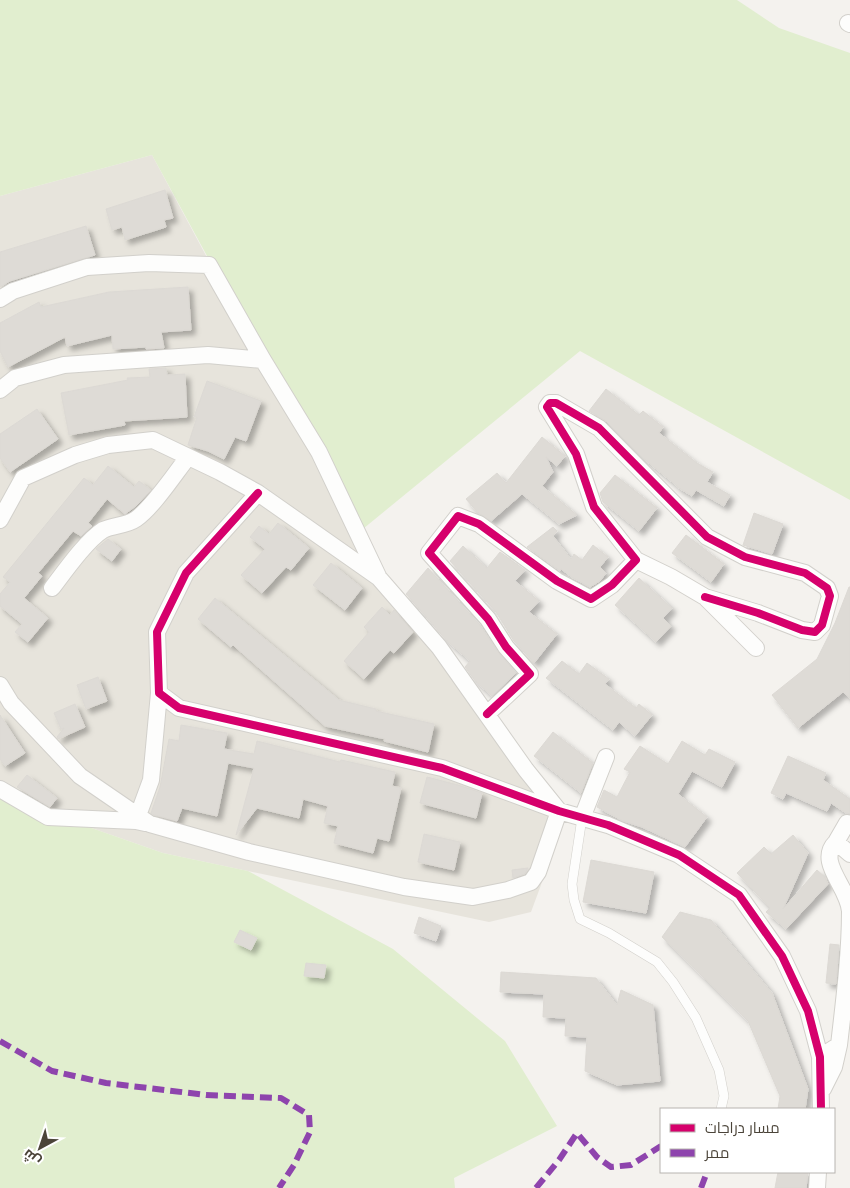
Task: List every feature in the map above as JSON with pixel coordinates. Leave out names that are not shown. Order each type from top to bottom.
[{"type":"street","points":[[0,299],[13,291],[87,267],[150,263],[210,265],[262,360],[319,452],[379,578]]},
{"type":"street","points":[[0,390],[15,378],[64,365],[208,355],[262,360]]},
{"type":"street","points":[[705,598],[758,612],[802,630],[815,632],[822,625],[830,596],[827,588],[805,572],[745,556],[707,537],[599,428],[556,403],[550,402],[547,407],[576,454],[594,507],[636,560],[671,577],[705,598],[756,648]]},
{"type":"street","points":[[0,520],[23,478],[74,455],[108,445],[153,440],[220,472],[258,493],[379,578],[439,647],[526,770],[559,811]]},
{"type":"street","points":[[52,588],[85,547],[104,530],[135,520],[145,511],[188,458]]},
{"type":"street","points":[[141,820],[151,780],[159,693],[157,632],[186,573],[258,493]]},
{"type":"street","points":[[487,714],[530,674],[506,647],[488,619],[429,553],[458,516],[479,524],[557,581],[591,599],[612,585],[636,560]]},
{"type":"street","points":[[0,684],[11,703],[80,776],[141,820]]},
{"type":"street","points":[[159,693],[179,708],[442,768],[559,811],[608,825],[679,855],[739,895],[782,956],[808,1011],[820,1057],[822,1108]]},
{"type":"street","points":[[582,818],[606,757]]},
{"type":"street","points":[[0,789],[48,818],[141,820],[250,852],[395,885],[473,897],[508,890],[531,882],[538,872],[559,811]]},
{"type":"street","points":[[822,1093],[834,1067],[839,1044],[849,951],[850,910],[845,892],[829,863],[830,848],[848,823]]},
{"type":"street","points":[[836,842],[850,854]]},
{"type":"street","points":[[820,1057],[839,1044]]},
{"type":"street","points":[[817,1188],[818,1173]]},
{"type":"lane","points":[[582,818],[572,884],[574,900],[580,919],[610,934],[657,962],[673,982],[696,1018],[719,1070],[724,1096],[721,1108]]},
{"type":"shaded area","points":[[152,155],[379,578],[559,811],[541,885],[531,912],[489,922],[163,853],[0,796],[0,196]]},
{"type":"green space","points":[[0,0],[737,0],[779,28],[850,53],[850,500],[580,351],[358,533],[152,155],[0,196]]},
{"type":"green space","points":[[0,796],[163,853],[248,871],[393,949],[505,1041],[557,1126],[454,1178],[455,1188],[0,1188]]},
{"type":"building","points":[[165,190],[173,218],[164,220],[166,227],[125,240],[122,227],[112,230],[106,209]]},
{"type":"building","points":[[86,226],[95,255],[10,281],[0,287],[0,252]]},
{"type":"building","points":[[188,287],[191,330],[161,332],[164,348],[113,349],[112,335],[67,346],[65,337],[8,367],[0,351],[0,323],[39,302],[41,307],[109,292]]},
{"type":"building","points":[[166,368],[167,375],[185,374],[187,417],[124,421],[125,425],[69,435],[61,393],[128,380],[127,378],[150,377],[149,369]]},
{"type":"building","points":[[207,381],[261,401],[246,441],[235,437],[224,459],[208,451],[188,445],[197,417],[194,417]]},
{"type":"building","points":[[606,389],[639,415],[643,411],[663,427],[659,433],[697,463],[713,472],[707,482],[730,495],[724,506],[696,490],[692,496],[677,487],[644,459],[606,421],[589,411]]},
{"type":"building","points":[[37,409],[58,439],[10,472],[0,458],[0,434]]},
{"type":"building","points":[[542,437],[565,456],[557,466],[546,457],[553,472],[542,486],[577,515],[559,524],[522,494],[491,521],[478,513],[466,499],[497,473],[506,483]]},
{"type":"building","points":[[108,466],[134,487],[139,481],[151,490],[136,506],[125,514],[107,499],[88,523],[92,526],[81,536],[73,531],[38,573],[42,576],[24,598],[48,618],[28,642],[15,632],[22,624],[0,606],[0,594],[10,582],[3,577],[84,478],[93,485]]},
{"type":"building","points":[[615,475],[657,508],[639,531],[603,502],[600,493]]},
{"type":"building","points":[[754,513],[783,524],[772,554],[743,545]]},
{"type":"building","points":[[278,523],[309,548],[291,570],[286,567],[262,593],[241,575],[265,549],[250,537],[259,526],[269,534]]},
{"type":"building","points":[[553,527],[557,531],[553,536],[571,559],[574,554],[582,560],[593,545],[608,557],[600,567],[606,573],[600,581],[590,587],[561,569],[560,571],[527,547]]},
{"type":"building","points":[[686,535],[724,564],[711,582],[672,553]]},
{"type":"building","points":[[108,539],[121,549],[112,561],[96,549]]},
{"type":"building","points":[[463,546],[487,568],[500,552],[525,570],[515,581],[539,601],[529,612],[557,634],[534,663],[514,641],[496,612],[450,561]]},
{"type":"building","points":[[331,563],[362,588],[345,610],[313,585]]},
{"type":"building","points":[[428,568],[480,625],[498,652],[516,673],[492,696],[476,682],[465,667],[470,661],[447,641],[406,594]]},
{"type":"building","points":[[639,578],[672,608],[663,618],[671,626],[656,642],[615,605]]},
{"type":"building","points":[[849,587],[850,698],[843,692],[798,728],[772,695],[817,659],[835,623]]},
{"type":"building","points":[[215,598],[339,700],[376,709],[376,711],[434,724],[428,752],[384,741],[385,739],[325,726],[233,645],[231,647],[198,619]]},
{"type":"building","points":[[382,607],[390,615],[394,610],[413,632],[394,653],[390,650],[364,679],[344,661],[369,632],[364,627]]},
{"type":"building","points":[[562,661],[579,674],[587,663],[609,679],[605,684],[636,708],[639,704],[652,715],[635,736],[619,722],[613,730],[546,678]]},
{"type":"building","points":[[98,677],[107,701],[86,709],[77,685]]},
{"type":"building","points":[[75,704],[85,727],[58,739],[57,737],[64,728],[61,729],[54,713]]},
{"type":"building","points":[[0,715],[25,753],[5,766],[0,759]]},
{"type":"building","points":[[181,725],[227,733],[224,749],[254,754],[257,741],[340,762],[341,760],[395,772],[392,786],[401,788],[389,841],[377,838],[373,853],[334,843],[338,826],[324,823],[328,806],[303,799],[299,818],[257,808],[236,835],[254,768],[228,763],[217,816],[182,808],[177,821],[154,815],[151,813],[160,787],[169,739],[179,741]]},
{"type":"building","points":[[553,732],[593,763],[581,793],[534,756]]},
{"type":"building","points":[[682,741],[705,755],[709,749],[735,762],[722,787],[692,771],[678,794],[707,817],[685,847],[642,827],[623,821],[597,807],[604,790],[617,797],[630,772],[624,769],[640,746],[668,764]]},
{"type":"building","points":[[788,756],[826,773],[823,780],[850,799],[850,814],[831,803],[827,811],[786,793],[783,799],[771,793]]},
{"type":"building","points":[[27,775],[57,798],[50,807],[17,787]]},
{"type":"building","points":[[427,777],[482,793],[476,818],[420,803]]},
{"type":"building","points":[[424,834],[460,842],[454,870],[418,862]]},
{"type":"building","points":[[793,835],[808,853],[783,909],[817,870],[825,877],[828,884],[786,929],[766,912],[770,908],[737,873],[764,847],[771,854]]},
{"type":"building","points":[[591,860],[654,872],[646,913],[583,902]]},
{"type":"building","points":[[528,868],[525,874],[513,878],[512,870]]},
{"type":"building","points":[[680,912],[711,920],[772,993],[808,1089],[805,1108],[778,1108],[780,1096],[748,1021],[662,937]]},
{"type":"building","points":[[419,917],[441,926],[436,941],[414,933]]},
{"type":"building","points":[[240,930],[257,938],[251,950],[234,942]]},
{"type":"building","points":[[830,944],[839,945],[836,984],[826,983]]},
{"type":"building","points":[[306,963],[326,965],[324,978],[304,976]]},
{"type":"building","points":[[501,972],[596,978],[617,1005],[621,990],[653,1005],[660,1081],[617,1085],[585,1071],[587,1037],[565,1036],[566,1018],[543,1017],[544,994],[500,992]]},
{"type":"building","points":[[778,1173],[808,1173],[806,1188],[775,1188]]},
{"type":"marked path","points":[[0,1041],[52,1071],[106,1083],[206,1095],[281,1098],[309,1115],[310,1132],[294,1165],[279,1188]]},
{"type":"marked path","points":[[536,1188],[559,1160],[577,1133],[597,1157],[611,1167],[631,1165],[660,1147]]},
{"type":"marked path","points":[[701,1188],[707,1173]]},
{"type":"cycle path","points":[[487,714],[530,674],[506,647],[488,619],[429,553],[458,516],[479,524],[557,581],[591,599],[612,585],[636,560],[594,507],[576,454],[547,407],[550,403],[556,403],[599,428],[707,537],[745,557],[805,573],[827,588],[830,596],[822,625],[815,632],[802,630],[758,613],[705,597]]},
{"type":"cycle path","points":[[258,493],[186,573],[157,632],[159,693],[179,708],[442,768],[559,811],[608,825],[679,855],[739,895],[782,956],[808,1011],[820,1057],[821,1108]]}]
